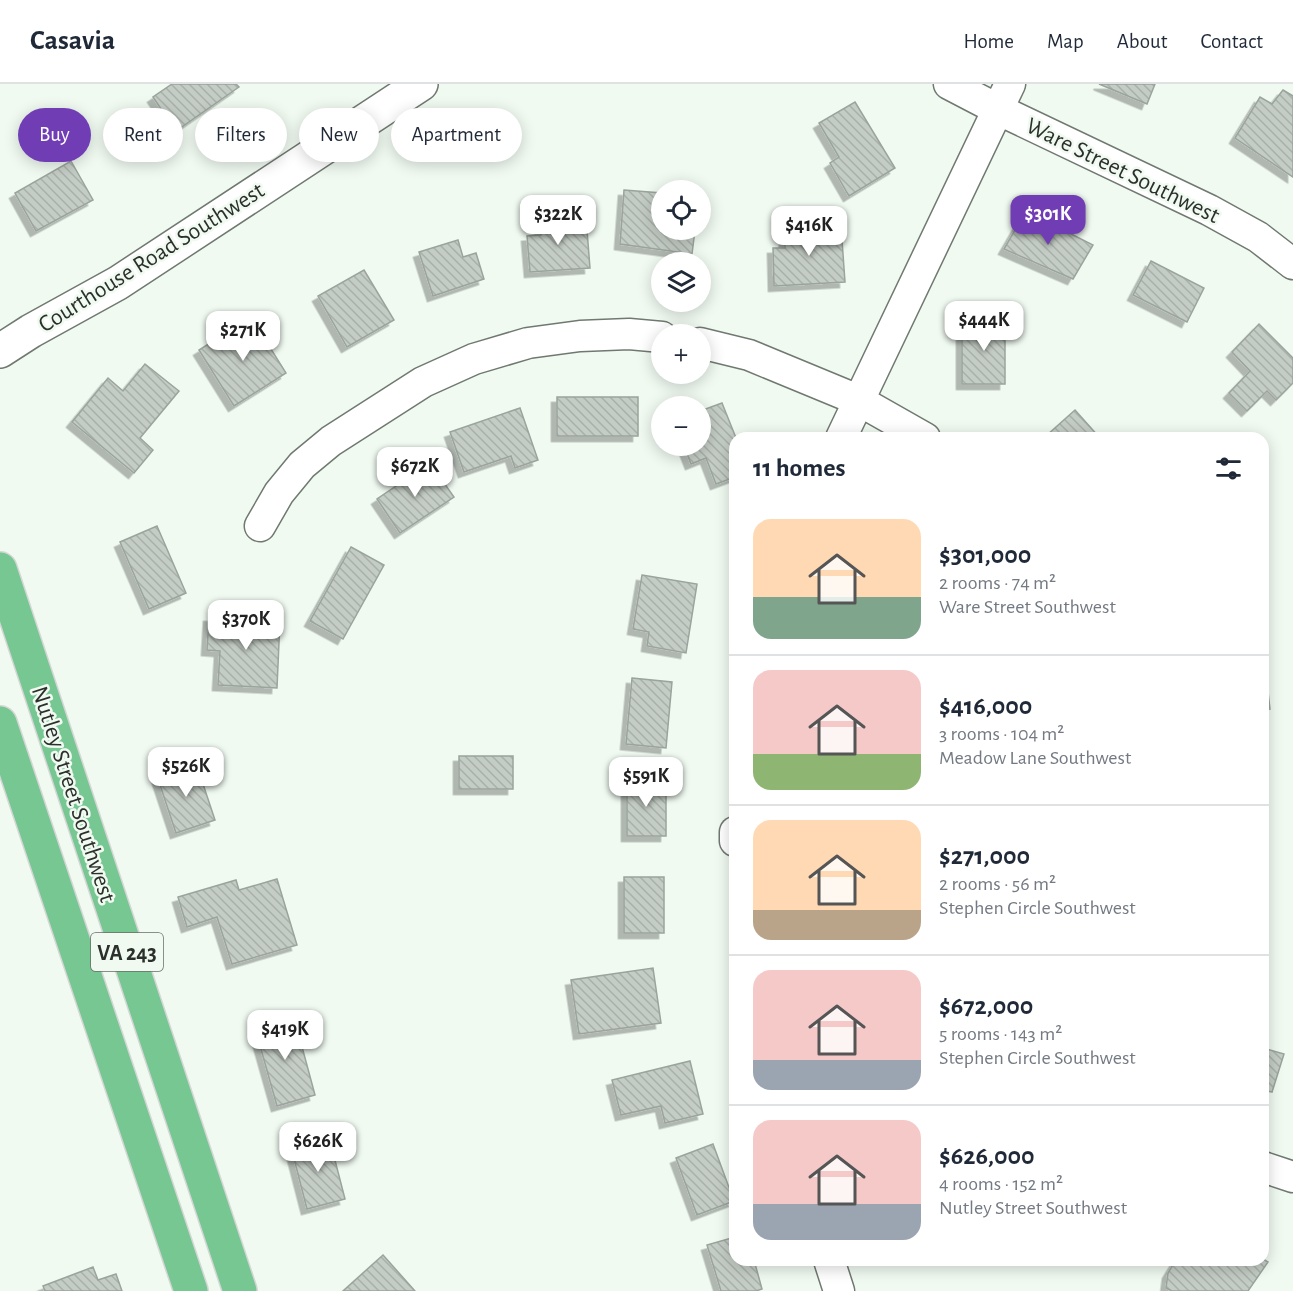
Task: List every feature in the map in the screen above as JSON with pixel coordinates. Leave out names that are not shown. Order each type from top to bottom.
[{"type":"main road","name":"Nutley Street Southwest","points":[[0,569],[240,1291]]},
{"type":"main road","name":"Nutley Street Southwest","points":[[0,723],[191,1291]]},
{"type":"street","name":"Courthouse Road Southwest","points":[[0,351],[31,331],[118,283],[421,84]]},
{"type":"street","name":"Ware Street Southwest","points":[[949,84],[1003,96],[1258,237],[1293,264]]},
{"type":"street","points":[[844,432],[1003,96]]},
{"type":"street","points":[[260,526],[279,493],[302,465],[331,441],[423,382],[474,359],[528,344],[580,336],[629,334],[651,336]]},
{"type":"street","points":[[711,346],[749,355],[858,400],[914,432]]},
{"type":"street","points":[[1269,1169],[1293,1177]]},
{"type":"street","points":[[831,1266],[839,1291]]},
{"type":"building","points":[[172,84],[236,84],[239,87],[209,108],[195,108],[195,118],[183,126],[183,108],[160,108],[153,97]]},
{"type":"building","points":[[1099,84],[1155,84],[1147,104]]},
{"type":"building","points":[[1283,90],[1293,96],[1293,177],[1235,138],[1260,97],[1272,104]]},
{"type":"building","points":[[855,102],[895,168],[849,196],[830,163],[839,157],[819,123]]},
{"type":"building","points":[[72,162],[93,200],[36,231],[15,193]]},
{"type":"building","points":[[624,190],[651,192],[651,240],[694,240],[692,252],[620,244]]},
{"type":"building","points":[[1026,211],[1093,245],[1073,279],[1004,249]]},
{"type":"building","points":[[568,213],[570,231],[587,230],[590,268],[530,272],[527,236],[541,235],[539,215]]},
{"type":"building","points":[[828,224],[829,240],[842,240],[845,282],[774,286],[773,248],[785,248],[784,227]]},
{"type":"building","points":[[458,240],[463,257],[476,253],[484,279],[433,296],[419,252]]},
{"type":"building","points":[[1151,261],[1204,288],[1187,322],[1133,295]]},
{"type":"building","points":[[364,270],[394,320],[347,347],[318,296]]},
{"type":"building","points":[[251,317],[286,373],[234,406],[199,350]]},
{"type":"building","points":[[962,320],[1005,320],[1005,384],[962,384]]},
{"type":"building","points":[[1259,324],[1293,358],[1293,383],[1276,400],[1267,391],[1247,411],[1229,393],[1250,371],[1232,352]]},
{"type":"building","points":[[145,364],[179,391],[140,438],[153,450],[134,473],[72,422],[108,378],[123,391]]},
{"type":"building","points":[[557,397],[638,397],[638,436],[557,436]]},
{"type":"building","points":[[722,403],[734,432],[729,432],[729,479],[716,484],[706,458],[691,464],[688,456],[711,456],[711,407]]},
{"type":"building","points":[[520,408],[538,460],[515,468],[511,456],[464,472],[450,432]]},
{"type":"building","points":[[1075,410],[1095,432],[1050,432]]},
{"type":"building","points":[[430,463],[454,497],[400,533],[377,499]]},
{"type":"building","points":[[157,526],[186,593],[149,609],[120,542]]},
{"type":"building","points":[[351,547],[384,565],[343,639],[310,621]]},
{"type":"building","points":[[642,575],[697,584],[686,653],[647,646],[649,632],[633,629]]},
{"type":"building","points":[[209,616],[280,620],[277,688],[218,685],[220,651],[207,650]]},
{"type":"building","points":[[632,678],[672,682],[666,748],[626,744]]},
{"type":"building","points":[[459,756],[513,756],[513,789],[459,789]]},
{"type":"building","points":[[196,763],[215,820],[176,833],[157,776]]},
{"type":"building","points":[[627,781],[666,781],[666,836],[627,836]]},
{"type":"building","points":[[624,877],[664,877],[664,933],[624,933]]},
{"type":"building","points":[[277,879],[297,945],[232,964],[217,917],[187,927],[178,897],[236,880],[239,890]]},
{"type":"building","points":[[653,968],[661,1023],[579,1034],[571,980]]},
{"type":"building","points":[[294,1017],[315,1095],[277,1106],[255,1028]]},
{"type":"building","points":[[1269,1050],[1284,1054],[1272,1092],[1269,1091]]},
{"type":"building","points":[[690,1061],[703,1114],[665,1123],[661,1106],[621,1115],[612,1080]]},
{"type":"building","points":[[329,1137],[345,1199],[307,1209],[291,1147]]},
{"type":"building","points":[[713,1144],[729,1187],[729,1203],[697,1215],[676,1158]]},
{"type":"building","points":[[729,1239],[729,1266],[756,1266],[762,1289],[721,1291],[707,1245]]},
{"type":"building","points":[[383,1255],[415,1291],[343,1291]]},
{"type":"building","points":[[1172,1266],[1265,1266],[1248,1291],[1172,1291],[1166,1288],[1168,1273]]},
{"type":"building","points":[[93,1267],[98,1280],[116,1274],[122,1291],[45,1291],[43,1286]]}]
